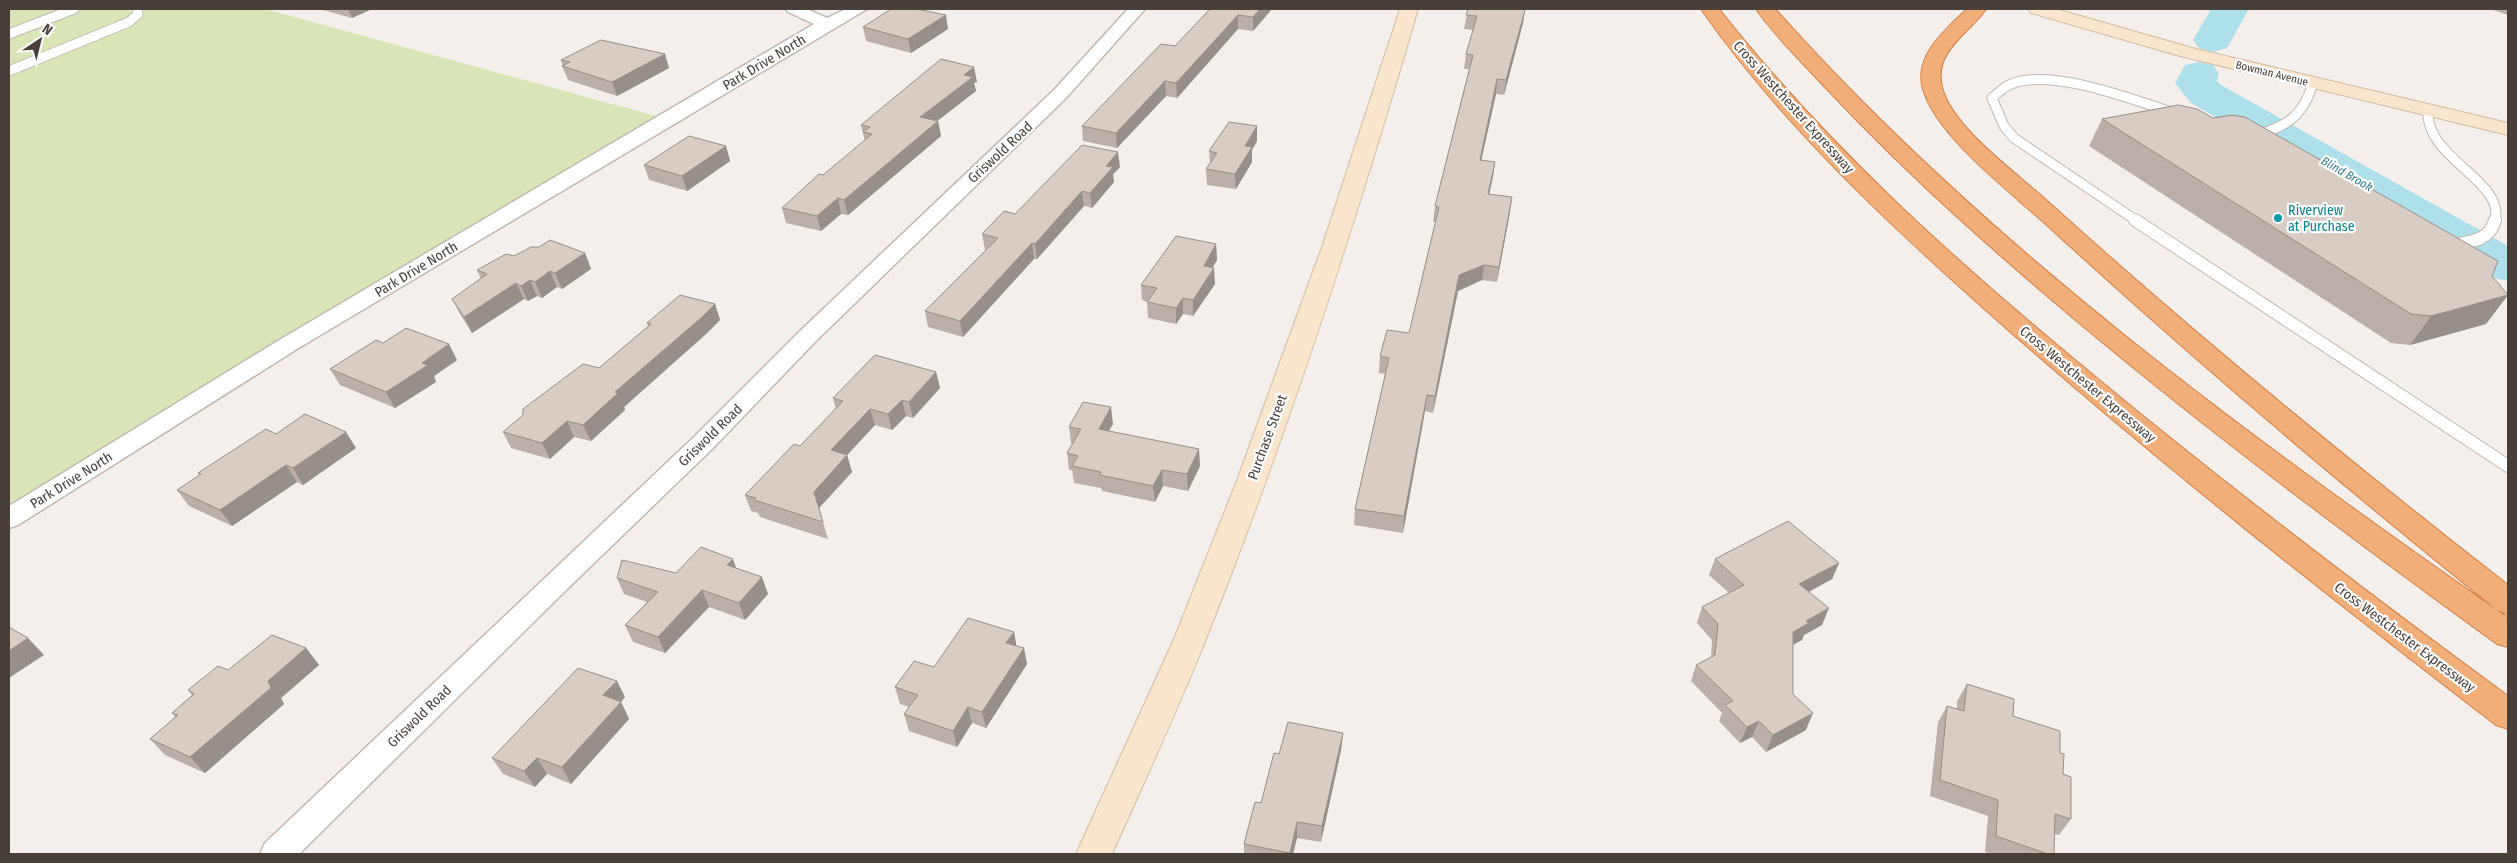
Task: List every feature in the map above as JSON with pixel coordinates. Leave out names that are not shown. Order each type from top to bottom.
[{"type":"highway","name":"Cross Westchester Expressway","points":[[1710,9],[1783,98],[1840,159],[1989,300],[2106,400],[2228,500],[2508,714]]},
{"type":"highway","points":[[1765,9],[1821,74],[1889,142],[2061,295],[2265,457],[2508,635]]},
{"type":"highway","points":[[1977,9],[1946,41],[1933,61],[1930,74],[1931,86],[1935,99],[1950,122],[2057,222],[2248,389],[2312,444],[2508,602]]},
{"type":"main road","name":"Purchase Street","points":[[1094,854],[1190,638],[1270,434],[1409,9]]},
{"type":"main road","name":"Bowman Avenue","points":[[2037,9],[2134,37],[2313,83],[2508,129]]},
{"type":"main road","points":[[2078,9],[2095,20],[2134,37]]},
{"type":"main road","points":[[2481,122],[2508,124]]},
{"type":"street","points":[[794,9],[827,24]]},
{"type":"street","name":"Park Drive North","points":[[9,518],[289,344],[827,24],[859,9]]},
{"type":"street","name":"Griswold Road","points":[[277,854],[550,588],[704,442],[807,337],[1060,94],[1136,9]]},
{"type":"lane","points":[[9,34],[74,9]]},
{"type":"lane","points":[[9,71],[129,22],[138,14],[137,9]]},
{"type":"lane","points":[[2181,116],[2091,88],[2048,80],[2014,82],[1997,90],[1992,98],[2004,126],[2014,138],[2224,280],[2508,466]]},
{"type":"lane","points":[[2251,141],[2297,118],[2310,97],[2313,83]]},
{"type":"lane","points":[[2428,110],[2427,122],[2436,142],[2491,196],[2496,214],[2493,229],[2482,239],[2435,249]]},
{"type":"green space","points":[[9,9],[265,9],[663,118],[9,522]]},
{"type":"building","points":[[891,9],[917,9],[946,15],[908,39],[863,27]]},
{"type":"building","points":[[1210,9],[1260,9],[1253,17],[1238,15],[1176,83],[1165,81],[1116,133],[1082,126],[1161,44],[1175,46]]},
{"type":"building","points":[[1468,9],[1525,10],[1506,80],[1497,79],[1480,160],[1495,162],[1488,194],[1512,197],[1499,267],[1484,265],[1459,275],[1435,396],[1427,395],[1404,516],[1355,509],[1389,358],[1380,356],[1387,330],[1409,333],[1439,207],[1435,206],[1473,55],[1466,54],[1477,16],[1466,15]]},
{"type":"building","points":[[601,40],[665,54],[612,82],[562,66],[570,62],[561,60]]},
{"type":"building","points":[[941,59],[974,67],[964,75],[973,77],[920,117],[938,121],[844,200],[838,198],[817,216],[782,208],[819,174],[823,175],[872,134],[863,132],[870,127],[861,125]]},
{"type":"building","points":[[2178,105],[2197,109],[2213,118],[2232,115],[2245,117],[2498,261],[2492,276],[2508,295],[2431,316],[2411,314],[2102,119]]},
{"type":"building","points":[[1229,122],[1257,126],[1245,146],[1252,147],[1235,174],[1206,169],[1217,153],[1209,151]]},
{"type":"building","points":[[689,136],[726,146],[682,176],[644,165]]},
{"type":"building","points":[[1082,145],[1118,152],[1106,166],[1113,167],[1090,193],[1082,191],[1035,244],[1032,243],[960,321],[925,311],[998,238],[982,234],[1004,211],[1015,214]]},
{"type":"building","points":[[1176,236],[1216,244],[1204,266],[1214,268],[1193,300],[1183,298],[1176,308],[1147,302],[1157,288],[1141,285]]},
{"type":"building","points":[[550,240],[585,253],[555,273],[550,271],[535,282],[530,280],[521,286],[516,283],[464,317],[452,299],[487,274],[477,270],[506,254],[514,256],[531,247],[539,247]]},
{"type":"building","points":[[680,295],[715,304],[615,392],[618,393],[583,425],[567,421],[542,443],[503,432],[523,415],[523,409],[583,364],[599,368],[651,324],[647,323]]},
{"type":"building","points":[[406,328],[449,344],[422,363],[428,365],[386,392],[330,369],[376,340],[383,343]]},
{"type":"building","points":[[875,355],[936,372],[909,402],[902,400],[888,414],[870,409],[831,450],[847,455],[814,492],[823,522],[754,500],[756,498],[745,495],[794,444],[800,446],[843,401],[833,398]]},
{"type":"building","points":[[1083,402],[1111,407],[1099,429],[1199,449],[1187,474],[1162,470],[1153,486],[1100,475],[1101,472],[1072,466],[1078,456],[1067,453],[1081,429],[1069,427]]},
{"type":"building","points":[[305,414],[346,432],[293,468],[286,465],[220,510],[177,490],[201,474],[198,473],[266,429],[276,434]]},
{"type":"building","points":[[1788,521],[1839,563],[1799,584],[1829,608],[1806,621],[1809,623],[1793,632],[1793,694],[1813,713],[1773,735],[1759,721],[1747,727],[1725,705],[1733,701],[1696,665],[1715,655],[1718,624],[1702,607],[1744,585],[1715,559]]},
{"type":"building","points":[[701,547],[733,559],[727,565],[762,577],[739,603],[702,590],[658,637],[625,625],[658,592],[617,578],[622,560],[676,573]]},
{"type":"building","points":[[968,618],[1014,632],[1006,643],[1024,648],[982,712],[968,707],[953,731],[904,714],[918,695],[895,687],[914,661],[934,667]]},
{"type":"building","points":[[9,627],[28,638],[9,651]]},
{"type":"building","points":[[272,635],[306,648],[268,681],[271,688],[190,757],[150,739],[178,715],[172,713],[194,694],[188,690],[218,666],[228,670]]},
{"type":"building","points":[[578,668],[617,681],[603,695],[621,702],[562,767],[537,758],[524,771],[492,758]]},
{"type":"building","points":[[1967,684],[2014,699],[2013,716],[2060,731],[2060,753],[2064,754],[2063,774],[2071,777],[2071,819],[2055,814],[2054,854],[2048,854],[1996,836],[1998,800],[1940,780],[1947,706],[1964,711]]},
{"type":"building","points":[[1288,722],[1343,733],[1322,826],[1297,822],[1290,853],[1244,844],[1255,802],[1261,803],[1274,753],[1279,754]]},
{"type":"waterway","name":"Blind Brook","points":[[2213,40],[2230,9]]},
{"type":"waterway","name":"Blind Brook","points":[[2199,74],[2196,83],[2206,94],[2508,266]]},
{"type":"place","name":"Riverview at Purchase","points":[[2278,218]]}]
